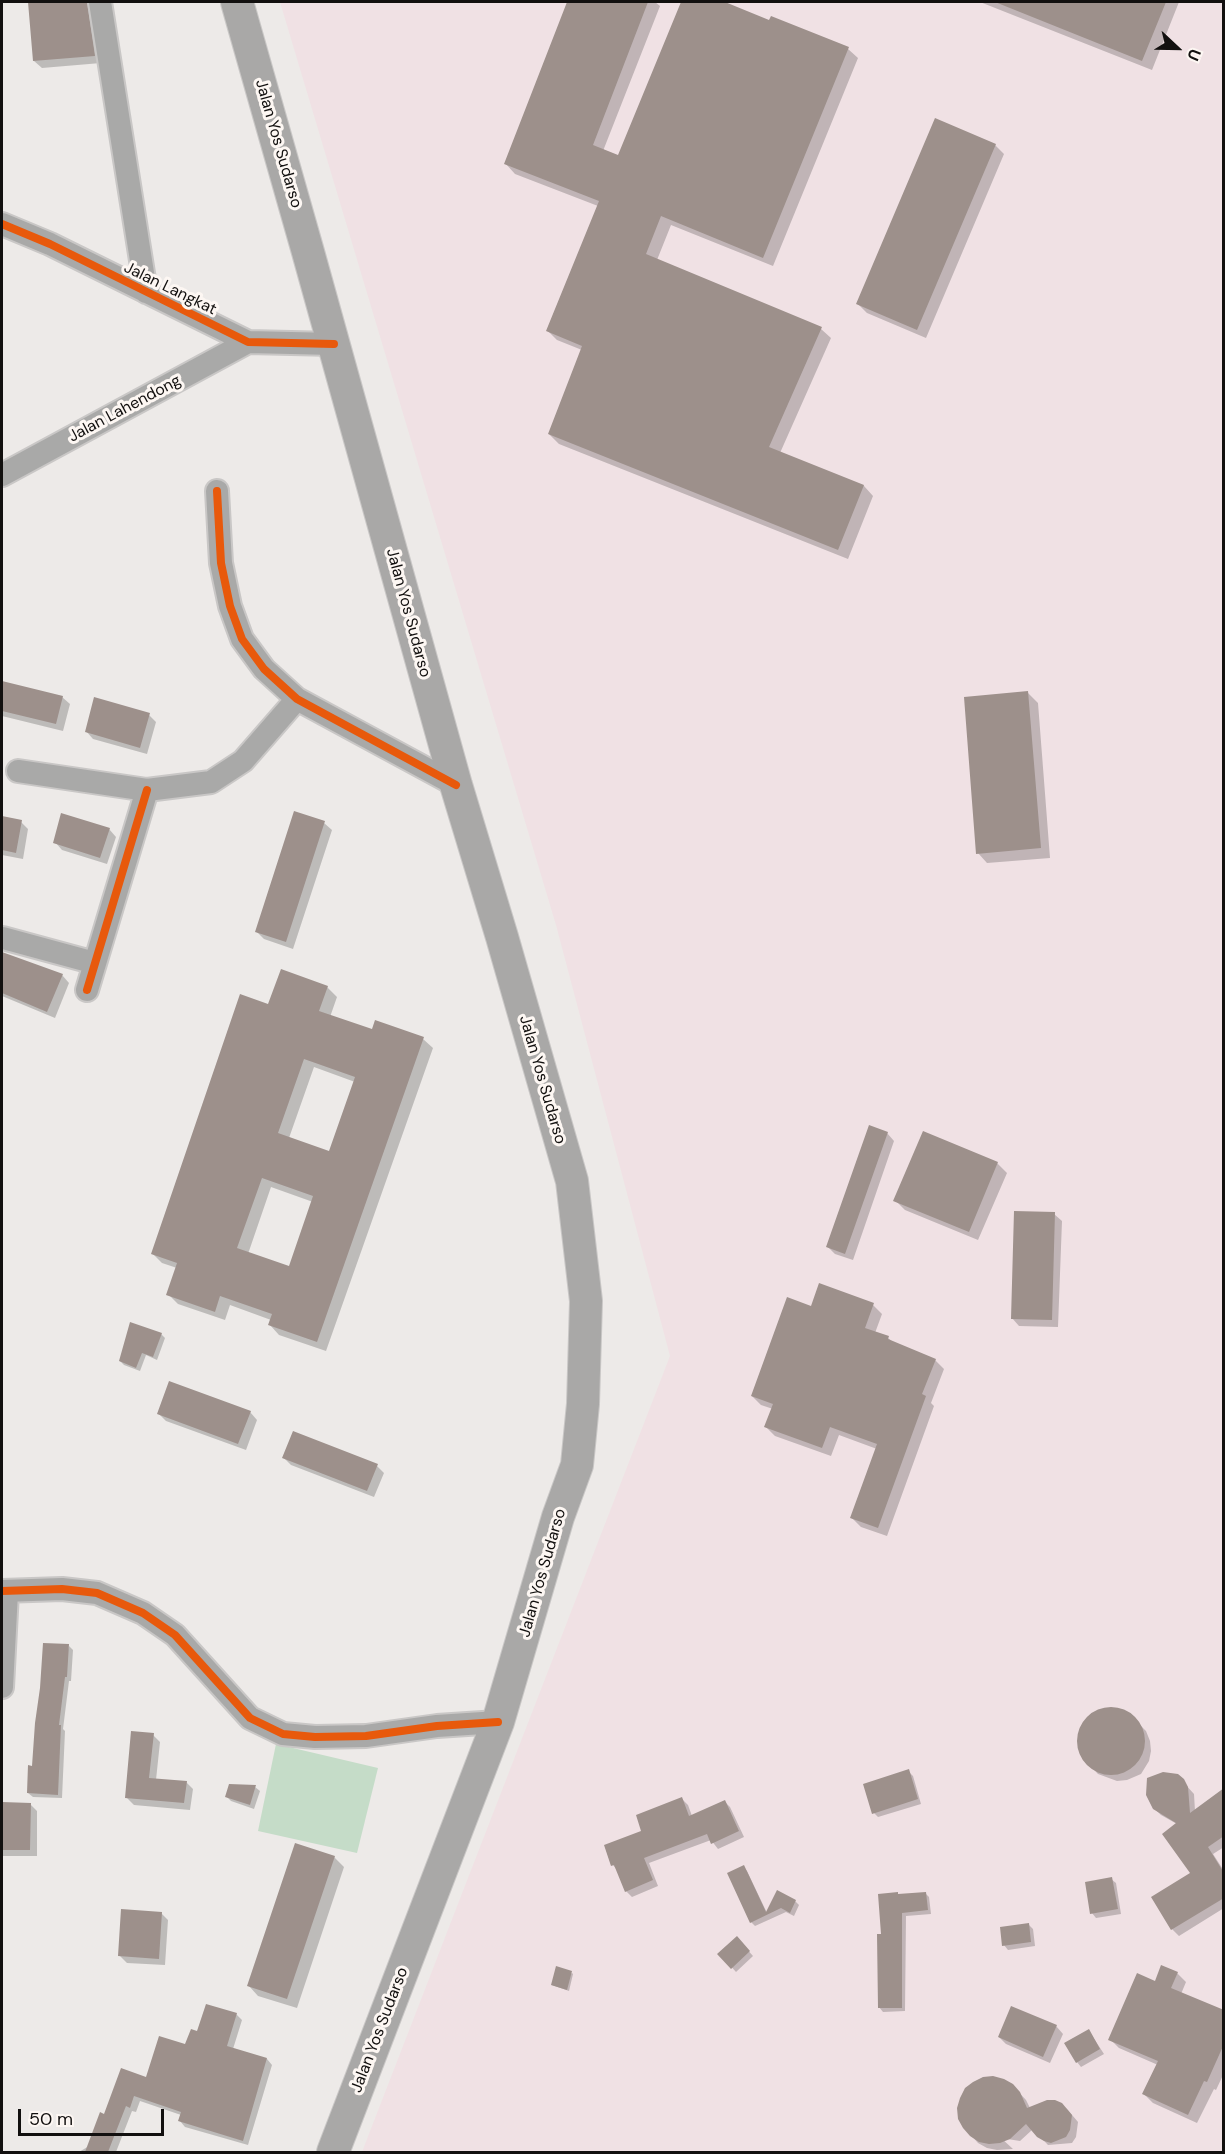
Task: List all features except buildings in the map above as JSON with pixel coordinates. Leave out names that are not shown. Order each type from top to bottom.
[{"type":"main road","name":"Jalan Yos Sudarso","points":[[237,2],[456,785],[572,1181],[586,1300],[583,1404],[576,1465],[558,1517],[498,1722],[333,2152]]},
{"type":"street","points":[[100,2],[102,27],[146,292]]},
{"type":"street","name":"Jalan Langkat","points":[[2,224],[50,244],[248,342],[334,344]]},
{"type":"street","name":"Jalan Lahendong","points":[[2,475],[248,342]]},
{"type":"street","points":[[217,491],[221,563],[230,606],[242,639],[264,669],[297,699],[456,785]]},
{"type":"street","points":[[18,771],[147,790],[212,782],[243,761],[297,699]]},
{"type":"street","points":[[87,990],[147,790]]},
{"type":"street","points":[[3,938],[95,963]]},
{"type":"street","points":[[2,1687],[4,1592],[62,1589],[97,1593],[143,1612],[175,1635],[250,1718],[283,1734],[315,1737],[366,1736],[437,1726],[498,1722]]},
{"type":"shaded area","points":[[280,2],[1223,2],[1223,2152],[362,2152],[670,1356],[556,925]]},
{"type":"green space","points":[[276,1744],[378,1768],[357,1853],[258,1831]]},
{"type":"cycle path","points":[[2,224],[50,244],[248,342],[334,344]]},
{"type":"cycle path","points":[[217,491],[221,563],[230,606],[242,639],[264,669],[297,699],[456,785]]},
{"type":"cycle path","points":[[87,990],[147,790]]},
{"type":"cycle path","points":[[2,1591],[62,1589],[97,1593],[143,1613],[175,1635],[250,1718],[283,1734],[315,1737],[366,1736],[437,1726],[498,1722]]}]
